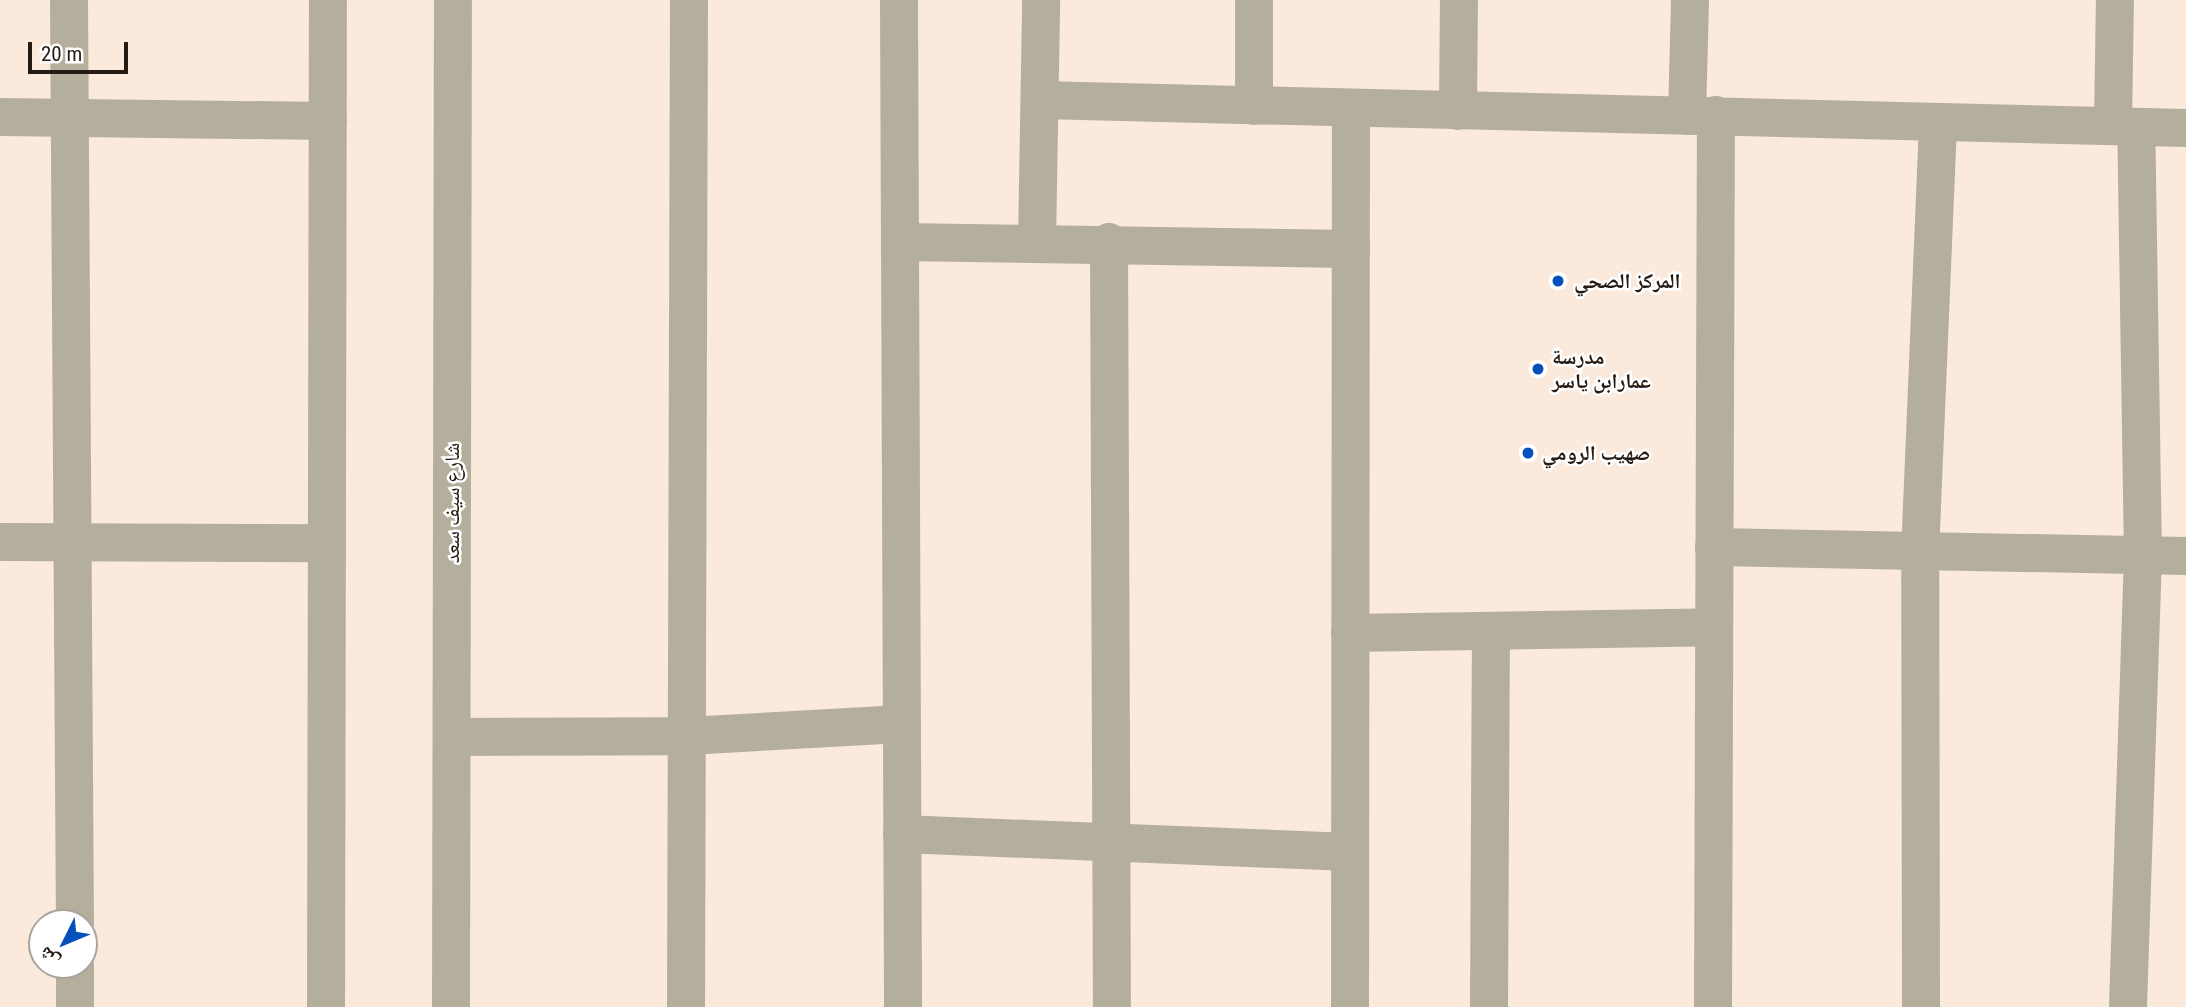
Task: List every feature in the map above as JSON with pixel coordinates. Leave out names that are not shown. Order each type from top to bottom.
[{"type":"street","points":[[69,0],[76,542],[75,909]]},
{"type":"street","points":[[326,1007],[328,0]]},
{"type":"street","name":"شارع سيف سعد","points":[[451,1007],[453,0]]},
{"type":"street","points":[[686,1007],[689,0]]},
{"type":"street","points":[[899,0],[903,1007]]},
{"type":"street","points":[[1037,241],[1041,0]]},
{"type":"street","points":[[1254,0],[1254,106]]},
{"type":"street","points":[[1458,111],[1459,0]]},
{"type":"street","points":[[1689,0],[1701,116],[1714,547],[1713,1007]]},
{"type":"street","points":[[2115,0],[2125,126],[2143,558],[2128,1007]]},
{"type":"street","points":[[1041,100],[2186,128]]},
{"type":"street","points":[[1350,1007],[1351,108]]},
{"type":"street","points":[[0,117],[328,121]]},
{"type":"street","points":[[1922,1007],[1920,554],[1938,123]]},
{"type":"street","points":[[900,242],[1109,242],[1351,249]]},
{"type":"street","points":[[1109,242],[1112,1007]]},
{"type":"street","points":[[0,542],[327,542]]},
{"type":"street","points":[[1714,547],[1920,554],[2143,558],[2186,556]]},
{"type":"street","points":[[1350,633],[1491,635],[1714,627]]},
{"type":"street","points":[[1489,1007],[1491,635]]},
{"type":"street","points":[[452,737],[687,736],[902,724]]},
{"type":"street","points":[[902,834],[1112,845],[1350,852]]},
{"type":"street","points":[[75,979],[75,1007]]},
{"type":"place","name":"المركز الصحي","points":[[1558,281]]},
{"type":"place","name":"مدرسة عمارابن ياسر","points":[[1538,369]]},
{"type":"place","name":"صهيب الرومي","points":[[1528,453]]}]
